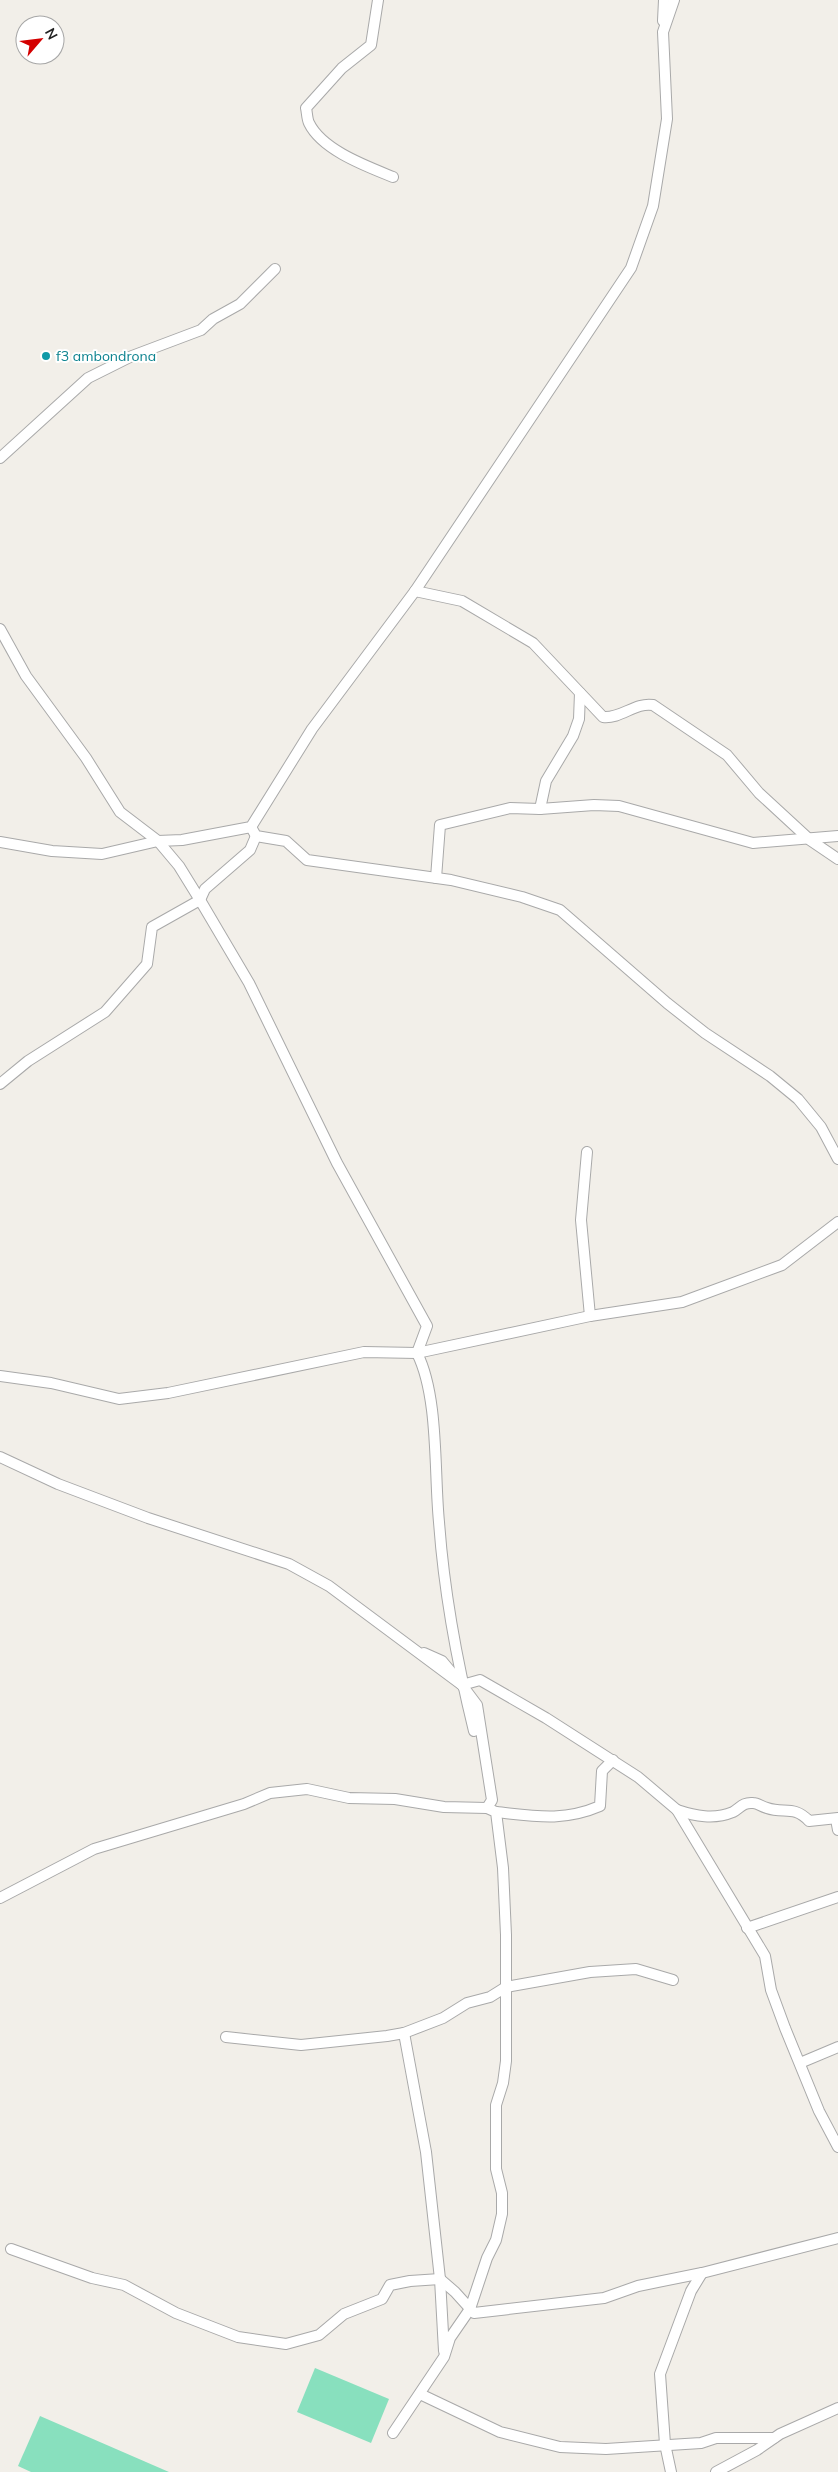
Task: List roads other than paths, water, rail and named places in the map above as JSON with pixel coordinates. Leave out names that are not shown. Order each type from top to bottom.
[{"type":"street","points":[[378,0],[371,45],[342,68],[306,108],[308,123],[327,145],[362,165],[393,176]]},
{"type":"street","points":[[0,1084],[28,1061],[105,1012],[147,964],[152,927],[200,900],[205,889],[250,850],[254,832],[312,729],[415,591],[631,268],[652,206],[667,119],[664,0]]},
{"type":"street","points":[[664,32],[674,0]]},
{"type":"street","points":[[0,458],[88,378],[132,356],[200,330],[213,319],[240,304],[275,269]]},
{"type":"street","points":[[415,591],[462,601],[502,622],[533,643],[603,717],[612,718],[645,704],[653,705],[727,755],[759,793],[810,840],[838,859]]},
{"type":"street","points":[[0,629],[26,676],[86,758],[120,812],[158,840],[179,866],[200,900],[249,984],[338,1163],[427,1326],[417,1353],[423,1364],[431,1412],[439,1523],[450,1616],[462,1685],[474,1731]]},
{"type":"street","points":[[540,809],[546,781],[573,736],[579,719],[580,693]]},
{"type":"street","points":[[436,878],[440,825],[510,808],[540,809],[594,805],[619,806],[753,843],[810,840],[838,836]]},
{"type":"street","points":[[0,842],[52,851],[102,854],[158,840],[182,840],[254,832],[286,841],[307,860],[436,878],[522,897],[560,910],[667,1003],[706,1033],[770,1076],[798,1099],[821,1127],[838,1160]]},
{"type":"street","points":[[587,1152],[581,1220],[590,1316]]},
{"type":"street","points":[[0,1376],[51,1383],[119,1399],[168,1393],[364,1352],[417,1353],[590,1316],[682,1302],[782,1265],[838,1222]]},
{"type":"street","points":[[0,1457],[58,1484],[148,1518],[289,1564],[329,1586],[405,1644],[442,1661],[478,1705],[492,1810],[503,1868],[506,2061],[503,2083],[496,2105],[496,2169],[502,2193],[502,2214],[496,2240],[470,2308],[450,2338],[444,2357],[393,2433]]},
{"type":"street","points":[[462,1685],[480,1680],[638,1776],[676,1810],[765,1956],[771,1990],[819,2111],[838,2147]]},
{"type":"street","points":[[0,1898],[94,1848],[244,1804],[270,1793],[307,1789],[349,1798],[395,1799],[444,1807],[554,1817],[580,1815],[600,1806],[602,1771],[613,1760]]},
{"type":"street","points":[[676,1810],[698,1817],[727,1814],[735,1811],[741,1804],[754,1802],[768,1809],[802,1813],[809,1821],[837,1822]]},
{"type":"street","points":[[747,1928],[838,1897]]},
{"type":"street","points":[[226,2037],[301,2045],[404,2033],[443,2018],[467,2003],[490,1997],[506,1987],[590,1972],[636,1969],[673,1980]]},
{"type":"street","points":[[404,2033],[426,2152],[440,2279],[444,2357]]},
{"type":"street","points":[[800,2063],[838,2047]]},
{"type":"street","points":[[11,2249],[92,2278],[124,2285],[176,2313],[238,2337],[286,2344],[319,2335],[344,2314],[382,2299],[390,2286],[410,2281],[440,2279],[474,2313],[604,2298],[638,2286],[702,2273],[838,2238]]},
{"type":"street","points":[[671,2472],[665,2444],[660,2374],[691,2291],[702,2273]]},
{"type":"street","points":[[420,2394],[500,2432],[560,2447],[606,2449],[701,2443],[716,2438],[774,2438]]},
{"type":"street","points":[[716,2472],[774,2438],[838,2408]]},
{"type":"street","points":[[756,2450],[757,2438]]},
{"type":"place","name":"f3 ambondrona","points":[[46,356]]}]
